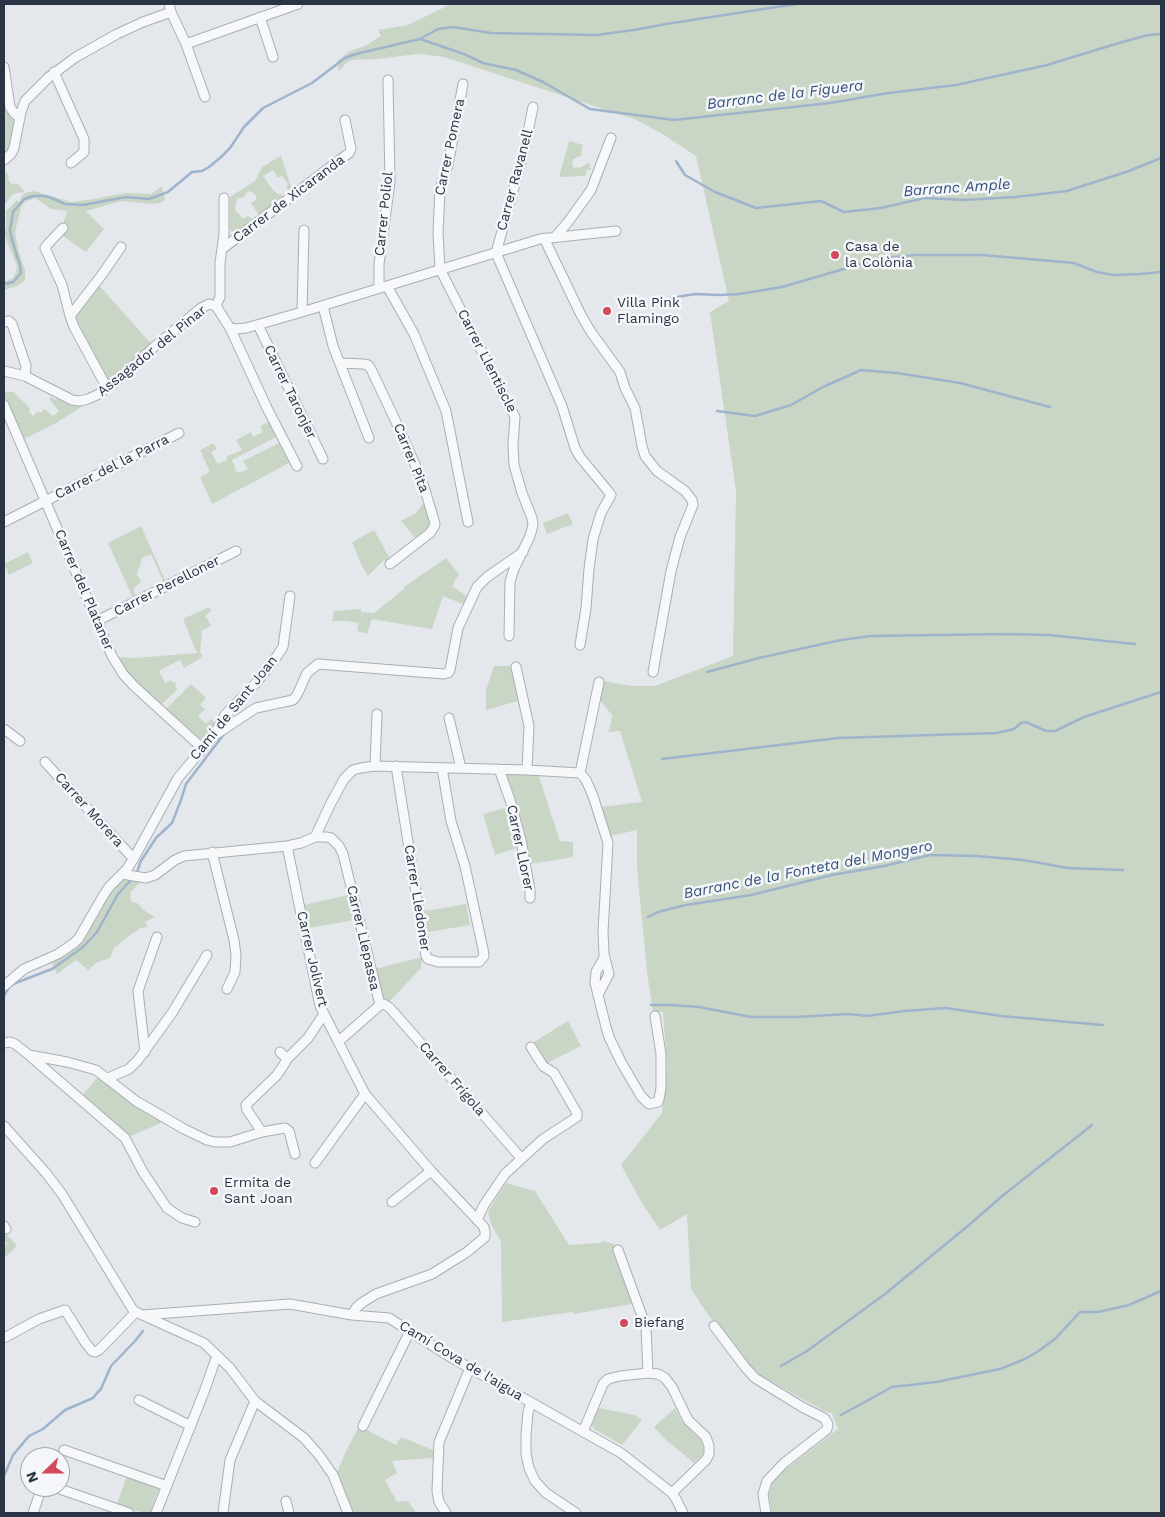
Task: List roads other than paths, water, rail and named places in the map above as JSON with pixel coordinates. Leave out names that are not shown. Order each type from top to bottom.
[{"type":"street","points":[[186,44],[298,4]]},
{"type":"street","points":[[4,160],[14,148],[25,101],[54,72],[117,34],[170,8],[206,97]]},
{"type":"street","points":[[260,17],[273,57]]},
{"type":"street","points":[[4,68],[10,107],[20,118]]},
{"type":"street","points":[[54,72],[84,139],[84,152],[71,163]]},
{"type":"street","name":"Carrer Poliol","points":[[383,287],[378,264],[390,182],[388,80]]},
{"type":"street","name":"Carrer Pomera","points":[[440,269],[438,233],[440,189],[448,165],[463,84]]},
{"type":"street","name":"Carrer Ravanell","points":[[496,253],[534,107]]},
{"type":"street","name":"Carrer de Xicaranda","points":[[216,306],[220,297],[222,249],[349,153],[351,149],[345,120]]},
{"type":"street","points":[[554,237],[563,229],[590,190],[611,138]]},
{"type":"street","points":[[222,249],[224,198]]},
{"type":"street","points":[[63,228],[45,248],[62,285],[74,327],[106,388]]},
{"type":"street","points":[[302,312],[304,230]]},
{"type":"street","points":[[230,328],[240,329],[258,325],[544,238],[616,231]]},
{"type":"street","points":[[544,238],[578,310],[591,332],[620,372],[625,388],[635,408],[645,456],[657,471],[685,490],[692,500],[693,505],[677,547],[671,571],[653,672]]},
{"type":"street","points":[[70,316],[121,247]]},
{"type":"street","points":[[496,253],[562,406],[575,448],[580,457],[611,495],[601,513],[593,539],[580,645]]},
{"type":"street","name":"Carrer Llentiscle","points":[[440,269],[515,415],[514,465],[530,513],[532,529],[523,552]]},
{"type":"street","points":[[383,287],[414,334],[446,411],[468,522]]},
{"type":"street","name":"Assagador del Pinar","points":[[4,372],[25,376],[76,401],[88,400],[106,388],[201,308],[209,304],[216,306]]},
{"type":"street","points":[[216,306],[230,328],[267,408],[297,466]]},
{"type":"street","points":[[323,306],[331,339],[369,438]]},
{"type":"street","points":[[4,322],[9,321],[12,324],[26,366],[25,376]]},
{"type":"street","name":"Carrer Taronjer","points":[[258,325],[323,459]]},
{"type":"street","name":"Carrer Pita","points":[[340,363],[363,364],[368,365],[371,369],[422,480],[434,520],[435,525],[430,533],[390,564]]},
{"type":"street","name":"Carrer del Plataner","points":[[4,405],[112,656],[124,674],[140,692],[202,748]]},
{"type":"street","name":"Carrer del la Parra","points":[[4,522],[179,433]]},
{"type":"street","name":"Carrer Perelloner","points":[[97,621],[236,551]]},
{"type":"street","points":[[509,636],[510,582],[514,568],[523,552]]},
{"type":"street","points":[[214,735],[259,707],[293,700],[297,696],[307,672],[318,664],[448,673],[458,628],[477,587],[487,577],[523,552]]},
{"type":"street","name":"Camí de Sant Joan","points":[[4,986],[24,969],[58,954],[74,943],[84,932],[106,892],[134,858],[175,782],[214,735],[225,715],[256,682],[283,647],[290,596]]},
{"type":"street","points":[[516,667],[529,726],[527,770]]},
{"type":"street","points":[[580,773],[599,682]]},
{"type":"street","points":[[375,766],[377,714]]},
{"type":"street","points":[[448,718],[461,768]]},
{"type":"street","points":[[4,729],[20,741]]},
{"type":"street","name":"Carrer Morera","points":[[45,762],[130,856],[134,858]]},
{"type":"street","points":[[122,874],[149,877],[180,857],[212,852],[287,846],[315,837],[344,779],[353,770],[375,766],[396,766],[580,773],[588,784],[608,838],[603,926],[604,954],[609,974],[598,996]]},
{"type":"street","name":"Carrer Lledoner","points":[[396,766],[426,956],[428,959],[438,962],[476,962],[482,960],[484,956],[483,949],[465,866],[451,821],[442,768]]},
{"type":"street","name":"Carrer Llorer","points":[[499,769],[521,840],[530,898]]},
{"type":"street","name":"Carrer Llepassa","points":[[315,837],[332,838],[343,854],[380,1004],[339,1041]]},
{"type":"street","name":"Carrer Jolivert","points":[[287,846],[318,998],[324,1014],[365,1094],[431,1171],[477,1220]]},
{"type":"street","points":[[212,852],[236,955],[235,972],[227,989]]},
{"type":"street","points":[[145,1052],[138,991],[157,937]]},
{"type":"street","points":[[604,954],[604,958],[595,975],[595,983],[606,1027],[614,1048],[641,1096],[649,1104],[658,1102],[661,1088],[662,1060],[655,1016]]},
{"type":"street","points":[[108,1078],[129,1069],[145,1052],[172,1013],[207,955]]},
{"type":"street","name":"Carrer Frígola","points":[[380,1004],[390,1008],[521,1158]]},
{"type":"street","points":[[262,1132],[247,1110],[246,1105],[277,1075],[284,1059],[308,1038],[324,1014]]},
{"type":"street","points":[[4,1043],[10,1042],[15,1044],[125,1138],[143,1172],[167,1208],[182,1218],[195,1222]]},
{"type":"street","points":[[352,1315],[356,1308],[376,1294],[428,1276],[467,1252],[485,1237],[484,1227],[477,1220],[484,1205],[505,1174],[543,1139],[576,1119],[578,1115],[554,1073],[543,1066],[531,1047]]},
{"type":"street","points":[[29,1055],[91,1068],[108,1078],[136,1101],[207,1140],[230,1142],[262,1132],[285,1128],[287,1129],[294,1154]]},
{"type":"street","points":[[315,1163],[365,1094]]},
{"type":"street","points":[[4,1126],[62,1194],[131,1306],[139,1314],[199,1339],[230,1368],[255,1401],[309,1443],[333,1474],[348,1513]]},
{"type":"street","points":[[392,1202],[431,1171]]},
{"type":"street","points":[[618,1250],[646,1327],[648,1373]]},
{"type":"street","name":"Camí Cova de l'aigua","points":[[139,1314],[290,1304],[352,1315],[386,1317],[394,1320],[470,1368],[621,1454],[672,1493],[683,1513]]},
{"type":"street","points":[[4,1338],[39,1319],[65,1310],[85,1342],[95,1352],[139,1314]]},
{"type":"street","points":[[714,1326],[755,1378],[802,1407],[824,1418],[828,1424],[825,1431],[784,1463],[767,1481],[764,1494],[766,1513]]},
{"type":"street","points":[[363,1426],[410,1331]]},
{"type":"street","points":[[156,1513],[215,1360],[218,1357]]},
{"type":"street","points":[[446,1513],[439,1502],[437,1491],[439,1442],[470,1368]]},
{"type":"street","points":[[583,1432],[605,1381],[620,1376],[648,1373],[658,1374],[669,1383],[685,1416],[706,1437],[709,1446],[709,1454],[706,1460],[672,1493]]},
{"type":"street","points":[[139,1400],[191,1426]]},
{"type":"street","points":[[222,1512],[230,1460],[255,1401]]},
{"type":"street","points":[[531,1403],[528,1412],[526,1435],[526,1454],[529,1468],[535,1481],[546,1493],[576,1513]]},
{"type":"street","points":[[70,1452],[167,1486]]},
{"type":"street","points":[[70,1493],[129,1513]]},
{"type":"street","points":[[33,1513],[39,1497]]},
{"type":"street","points":[[286,1501],[289,1513]]},
{"type":"waterway","points":[[4,284],[13,282],[21,273],[10,230],[13,212],[24,199],[33,196],[43,196],[65,204],[83,205],[126,197],[149,199],[168,192],[192,172],[202,171],[221,157],[230,148],[244,127],[263,108],[312,83],[345,58],[356,54],[420,39],[438,29],[453,27],[491,33],[596,35],[796,4]]},
{"type":"waterway","name":"Barranc de la Figuera","points":[[420,39],[464,54],[483,63],[516,70],[543,82],[590,109],[674,120],[830,103],[888,93],[956,85],[1047,65],[1148,35],[1161,34]]},
{"type":"waterway","name":"Barranc Ample","points":[[676,161],[685,175],[715,192],[756,208],[821,201],[844,212],[881,208],[925,198],[964,200],[1067,191],[1129,171],[1161,158]]},
{"type":"waterway","points":[[671,298],[695,294],[739,294],[782,287],[878,259],[914,255],[982,255],[1074,263],[1097,272],[1113,275],[1161,272]]},
{"type":"waterway","points":[[717,411],[755,416],[791,405],[823,387],[861,370],[897,373],[960,383],[1050,407]]},
{"type":"waterway","points":[[707,672],[759,658],[841,640],[871,636],[1049,635],[1135,644]]},
{"type":"waterway","points":[[662,759],[838,738],[996,733],[1014,729],[1021,723],[1026,722],[1046,731],[1055,731],[1084,717],[1161,692]]},
{"type":"waterway","points":[[137,872],[141,861],[156,838],[172,823],[186,784],[224,734]]},
{"type":"waterway","name":"Barranc de la Fonteta del Mongero","points":[[648,917],[658,912],[686,905],[751,895],[832,875],[884,866],[930,855],[977,856],[1023,860],[1068,868],[1123,870]]},
{"type":"waterway","points":[[4,996],[13,984],[52,969],[83,947],[97,932],[118,894],[132,879]]},
{"type":"waterway","points":[[651,1005],[699,1007],[751,1017],[849,1014],[867,1016],[946,1008],[1001,1016],[1103,1025]]},
{"type":"waterway","points":[[781,1366],[807,1351],[885,1294],[1001,1197],[1092,1125]]},
{"type":"waterway","points":[[841,1415],[892,1387],[936,1382],[1000,1369],[1037,1352],[1055,1339],[1080,1312],[1098,1312],[1129,1305],[1161,1291]]},
{"type":"waterway","points":[[4,1476],[13,1455],[29,1436],[43,1429],[65,1410],[93,1398],[101,1389],[111,1366],[143,1331]]},
{"type":"place","name":"Casa de la Colònia","points":[[835,255]]},
{"type":"place","name":"Villa Pink Flamingo","points":[[607,311]]},
{"type":"place","name":"Ermita de Sant Joan","points":[[214,1191]]},
{"type":"place","name":"Biefang","points":[[624,1323]]}]
